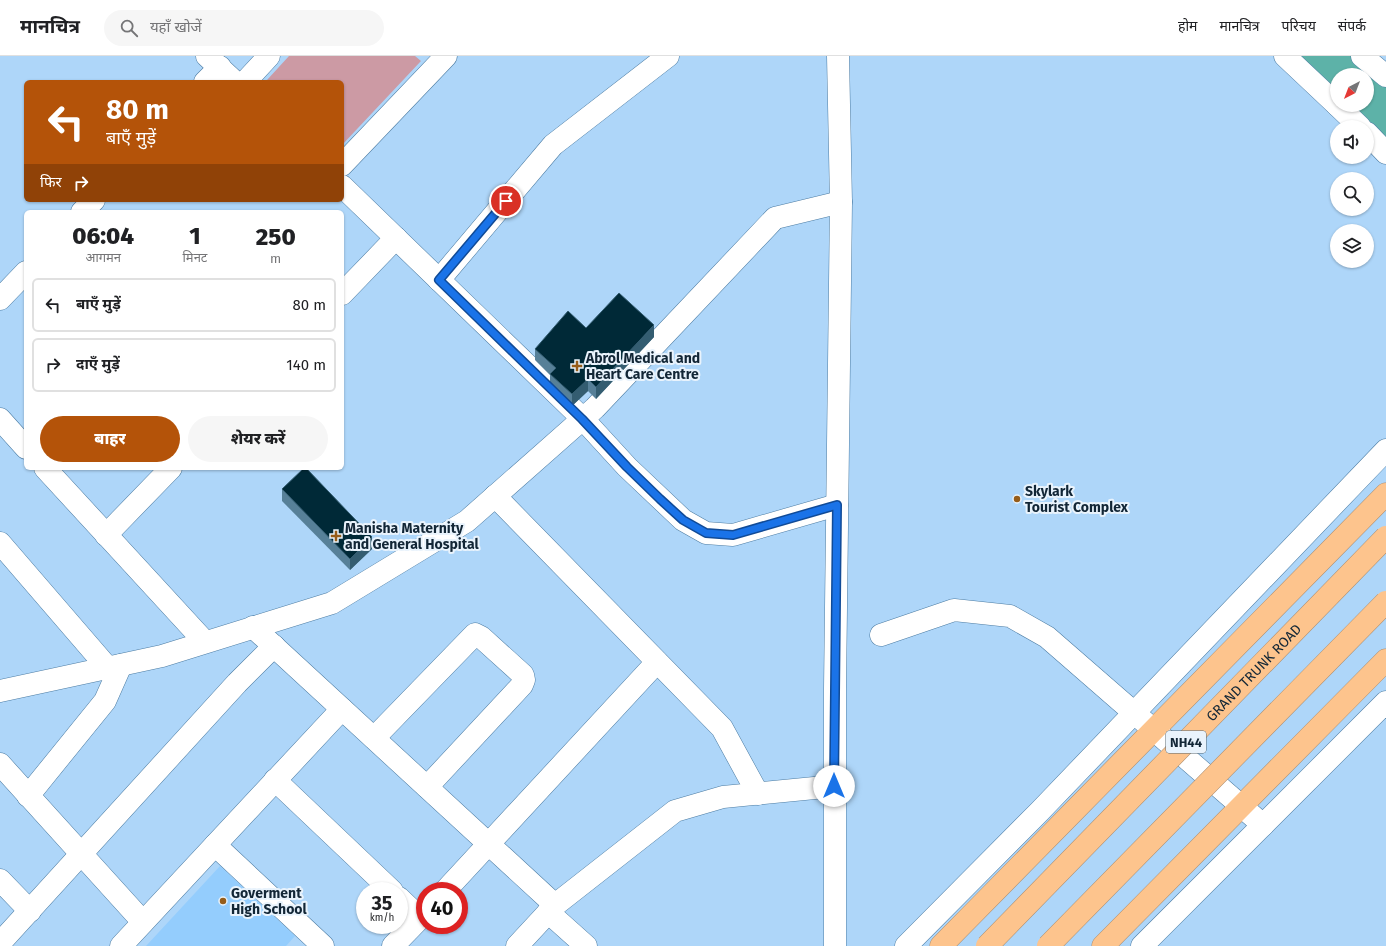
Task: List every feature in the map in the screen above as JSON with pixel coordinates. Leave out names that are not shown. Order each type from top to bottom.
[{"type":"highway","points":[[941,946],[1386,494]]},
{"type":"highway","name":"GRAND TRUNK ROAD","points":[[987,946],[1386,537]]},
{"type":"highway","points":[[1048,946],[1386,602]]},
{"type":"highway","points":[[1103,946],[1386,660]]},
{"type":"street","points":[[247,80],[269,56]]},
{"type":"street","points":[[344,163],[446,56]]},
{"type":"street","points":[[439,280],[553,145],[668,56]]},
{"type":"street","points":[[834,946],[834,786],[841,202],[838,56]]},
{"type":"street","points":[[1285,56],[1330,98]]},
{"type":"street","points":[[1362,56],[1386,76]]},
{"type":"street","points":[[1344,112],[1353,120]]},
{"type":"street","points":[[1374,140],[1386,153]]},
{"type":"street","points":[[344,188],[582,419],[627,467],[683,520],[706,533],[733,535],[837,505]]},
{"type":"street","points":[[0,691],[162,656],[332,603],[467,521],[595,408],[775,218],[841,202]]},
{"type":"street","points":[[344,292],[396,238]]},
{"type":"street","points":[[0,299],[24,274]]},
{"type":"street","points":[[0,419],[24,446]]},
{"type":"street","points":[[906,946],[1040,811],[1386,450]]},
{"type":"street","points":[[47,470],[205,642]]},
{"type":"street","points":[[106,535],[169,470]]},
{"type":"street","points":[[495,496],[722,728],[758,794]]},
{"type":"street","points":[[0,543],[114,666]]},
{"type":"street","points":[[881,635],[954,610],[1010,616],[1047,637],[1263,825]]},
{"type":"street","points":[[253,627],[489,844],[586,946]]},
{"type":"street","points":[[374,738],[476,634],[523,674],[524,680],[522,685],[427,787]]},
{"type":"street","points":[[0,943],[82,855],[237,683],[274,646]]},
{"type":"street","points":[[453,882],[657,662]]},
{"type":"street","points":[[28,796],[105,702],[114,666]]},
{"type":"street","points":[[1142,946],[1386,702]]},
{"type":"street","points":[[121,946],[342,709]]},
{"type":"street","points":[[0,764],[143,922]]},
{"type":"street","points":[[275,780],[383,882]]},
{"type":"street","points":[[517,946],[552,909],[675,811],[723,797],[834,786]]},
{"type":"street","points":[[215,845],[310,942]]},
{"type":"street","points":[[0,880],[30,911]]},
{"type":"street","points":[[393,946],[416,921]]},
{"type":"shaded area","points":[[289,56],[415,56],[421,61],[344,143],[344,80],[267,80]]},
{"type":"shaded area","name":"Goverment High School","points":[[220,866],[295,936],[286,946],[146,946]]},
{"type":"building","points":[[619,293],[654,325],[596,387],[588,379],[572,394],[550,374],[556,368],[535,349],[568,311],[586,328]]},
{"type":"building","points":[[302,470],[308,470],[372,537],[350,559],[282,489]]},
{"type":"waterway","points":[[1322,56],[1335,68]]},
{"type":"waterway","points":[[1374,104],[1386,115]]},
{"type":"place","name":"Abrol Medical and Heart Care Centre","points":[[577,366]]},
{"type":"place","name":"Skylark Tourist Complex","points":[[1017,499]]},
{"type":"place","name":"Manisha Maternity and General Hospital","points":[[336,536]]},
{"type":"place","name":"Goverment High School","points":[[223,901]]},
{"type":"route","points":[[506,201],[439,280],[582,419],[627,467],[683,520],[706,533],[733,535],[837,505],[834,786]]}]
